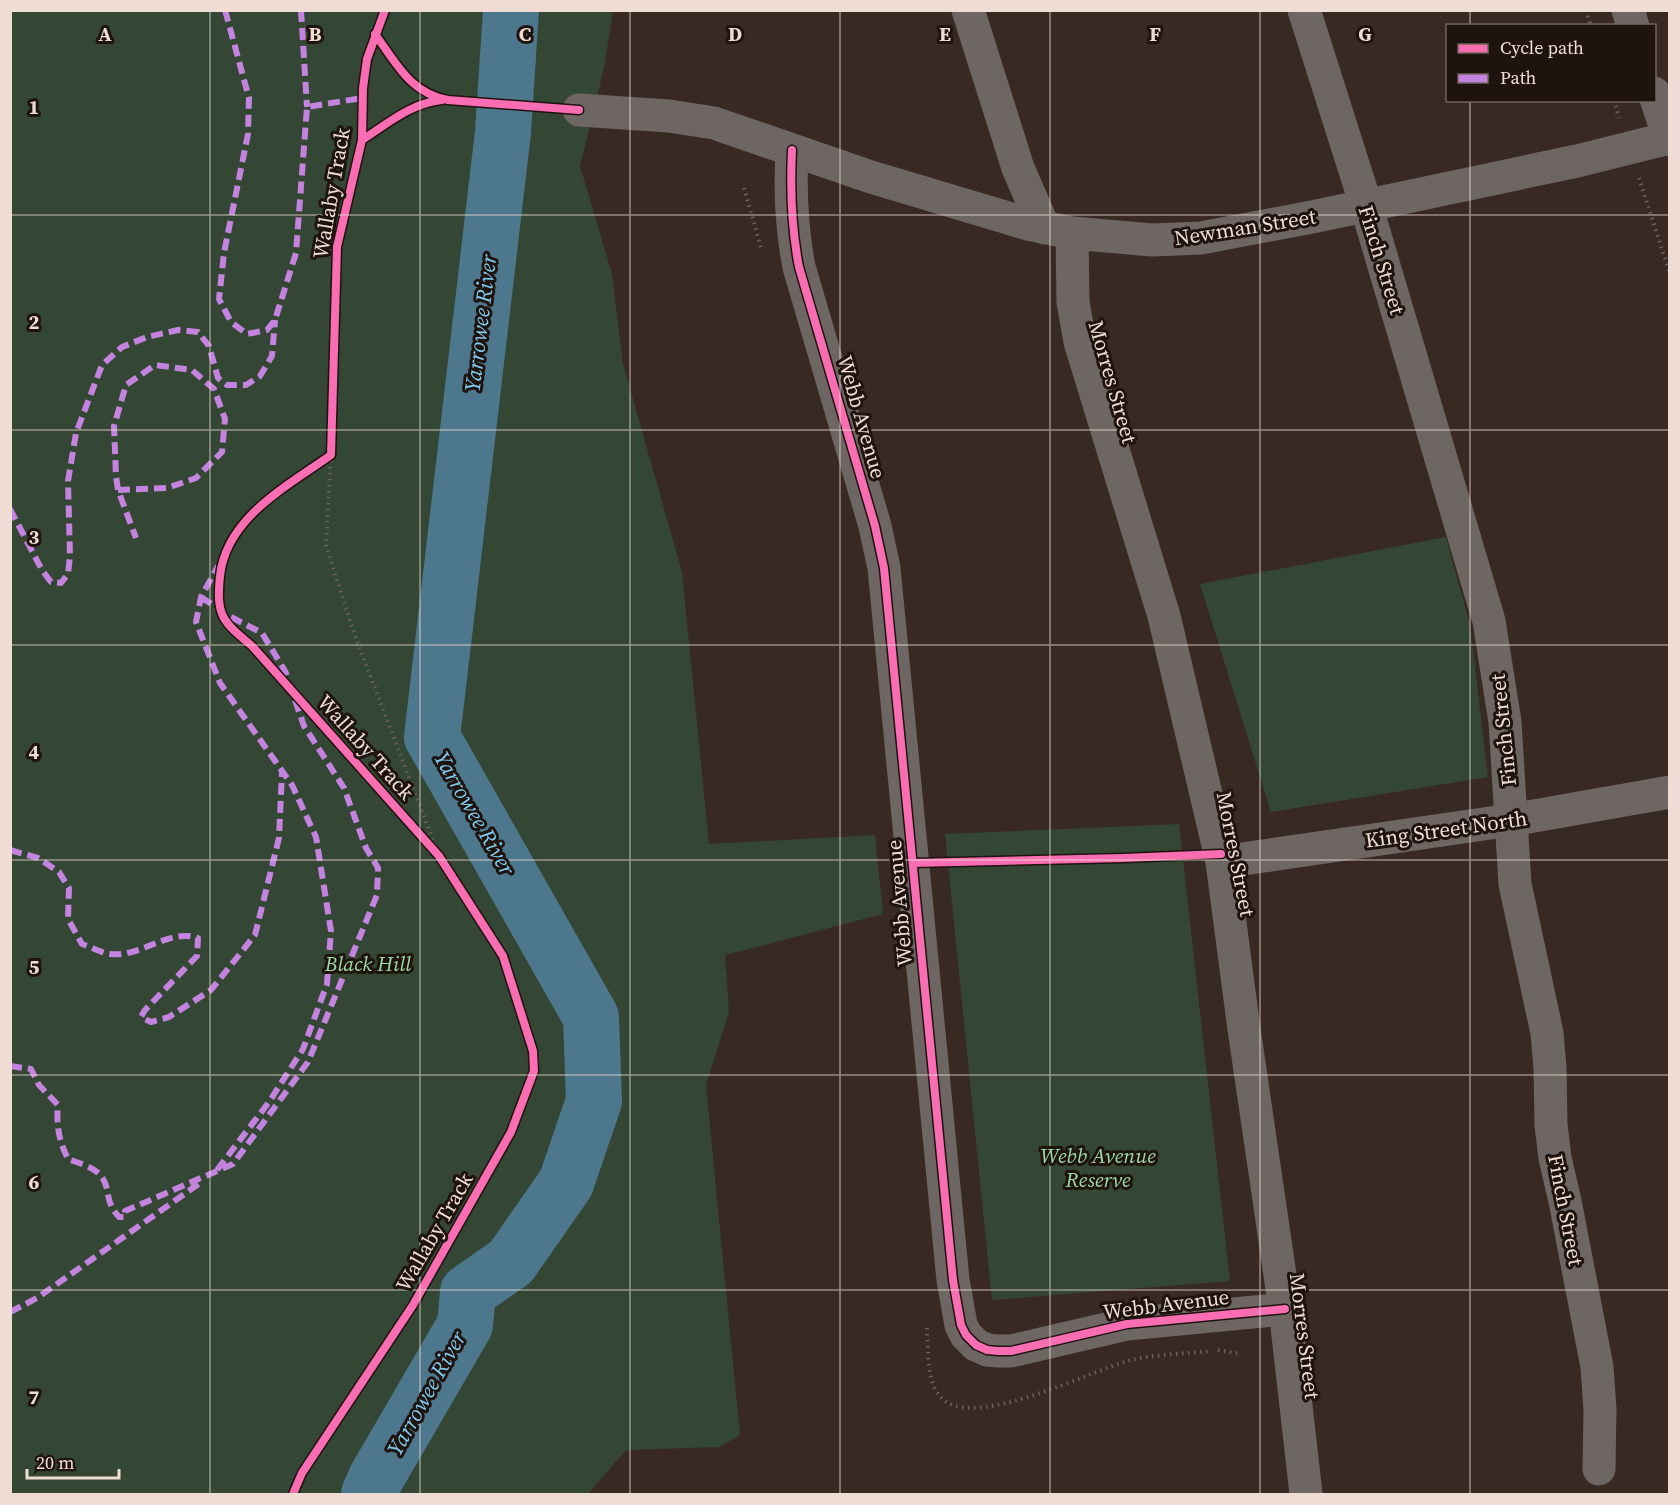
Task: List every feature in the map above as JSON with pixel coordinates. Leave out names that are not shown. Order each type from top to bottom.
[{"type":"street","name":"Morres Street","points":[[968,10],[1018,168],[1058,230],[1080,342],[1164,616],[1222,861],[1285,1309],[1306,1494]]},
{"type":"street","name":"Finch Street","points":[[1304,10],[1366,205],[1489,621],[1505,722],[1515,884],[1543,1006],[1550,1068],[1551,1125],[1555,1158],[1597,1367],[1600,1409],[1599,1469]]},
{"type":"street","points":[[1656,99],[1669,139]]},
{"type":"street","name":"Newman Street","points":[[579,110],[695,119],[739,130],[871,177],[1058,230],[1152,240],[1201,238],[1312,218],[1669,139]]},
{"type":"street","name":"Webb Avenue","points":[[792,150],[790,212],[799,267],[875,526],[885,576],[953,1280],[961,1325],[966,1335],[976,1345],[987,1350],[1011,1351],[1127,1324],[1285,1309]]},
{"type":"street","name":"King Street North","points":[[1222,861],[1511,820],[1670,792]]},
{"type":"path","points":[[1615,102],[1622,127]]},
{"type":"path","points":[[1637,173],[1670,274]]},
{"type":"path","points":[[331,443],[326,545],[354,633],[439,856]]},
{"type":"path","points":[[322,461],[331,454]]},
{"type":"path","points":[[424,839],[446,866]]},
{"type":"green space","name":"Black Hill","points":[[10,11],[613,11],[604,68],[580,166],[612,274],[623,364],[682,572],[709,844],[875,835],[883,914],[725,955],[729,1012],[706,1085],[740,1435],[720,1447],[626,1450],[588,1494],[11,1494]]},
{"type":"green space","points":[[1446,537],[1470,625],[1488,777],[1271,812],[1200,584]]},
{"type":"green space","name":"Webb Avenue Reserve","points":[[1179,824],[1230,1281],[992,1300],[945,834]]},
{"type":"waterway","name":"Yarrowee River","points":[[369,1494],[376,1478],[465,1325],[468,1292],[511,1262],[566,1183],[594,1101],[591,1017],[432,737],[503,132],[511,10]]},
{"type":"marked path","points":[[225,10],[249,98],[248,134],[224,253],[219,299],[231,322],[247,334],[267,330],[275,320],[296,253],[307,107],[362,98]]},
{"type":"marked path","points":[[301,10],[307,107]]},
{"type":"marked path","points":[[10,509],[42,570],[51,582],[61,583],[68,574],[70,556],[68,481],[76,433],[102,365],[122,347],[147,337],[178,330],[198,332],[209,346],[218,378],[227,385],[246,385],[260,376],[272,356],[275,320]]},
{"type":"marked path","points":[[118,490],[167,488],[196,478],[222,452],[225,419],[214,389],[192,370],[155,365],[126,385],[114,426],[116,476],[118,490],[136,538]]},
{"type":"marked path","points":[[217,1170],[269,1102],[303,1049],[327,984],[331,931],[316,837],[292,785],[220,683],[196,622],[201,597],[218,566]]},
{"type":"marked path","points":[[201,597],[229,616],[262,633],[289,680]]},
{"type":"marked path","points":[[10,1066],[31,1069],[39,1085],[58,1105],[59,1133],[68,1159],[91,1168],[102,1177],[111,1206],[119,1217],[125,1217],[125,1211],[233,1164],[308,1062],[377,895],[378,868],[366,848],[344,788],[304,726],[295,700]]},
{"type":"marked path","points":[[10,850],[38,858],[59,872],[69,888],[68,919],[82,944],[107,953],[121,954],[176,937],[198,938],[197,956],[141,1017],[151,1022],[169,1017],[211,990],[255,935],[279,838],[282,772]]},
{"type":"marked path","points":[[10,1312],[37,1298],[200,1183]]},
{"type":"cycle path","name":"Wallaby Track","points":[[293,1494],[302,1473],[413,1305],[511,1132],[534,1071],[533,1051],[503,956],[439,856],[252,646],[234,630],[223,617],[220,609],[220,576],[225,555],[246,520],[261,505],[331,455],[337,247],[362,140],[363,88],[367,59],[385,10]]},
{"type":"cycle path","points":[[375,34],[405,75],[414,84],[435,96],[448,100],[579,110]]},
{"type":"cycle path","name":"Wallaby Track","points":[[362,140],[410,110],[442,100]]},
{"type":"cycle path","points":[[792,150],[792,208],[799,267],[875,526],[884,568],[953,1280],[961,1325],[966,1335],[976,1345],[987,1350],[1011,1351],[1127,1324],[1285,1309]]},
{"type":"cycle path","points":[[913,863],[1221,854]]}]
